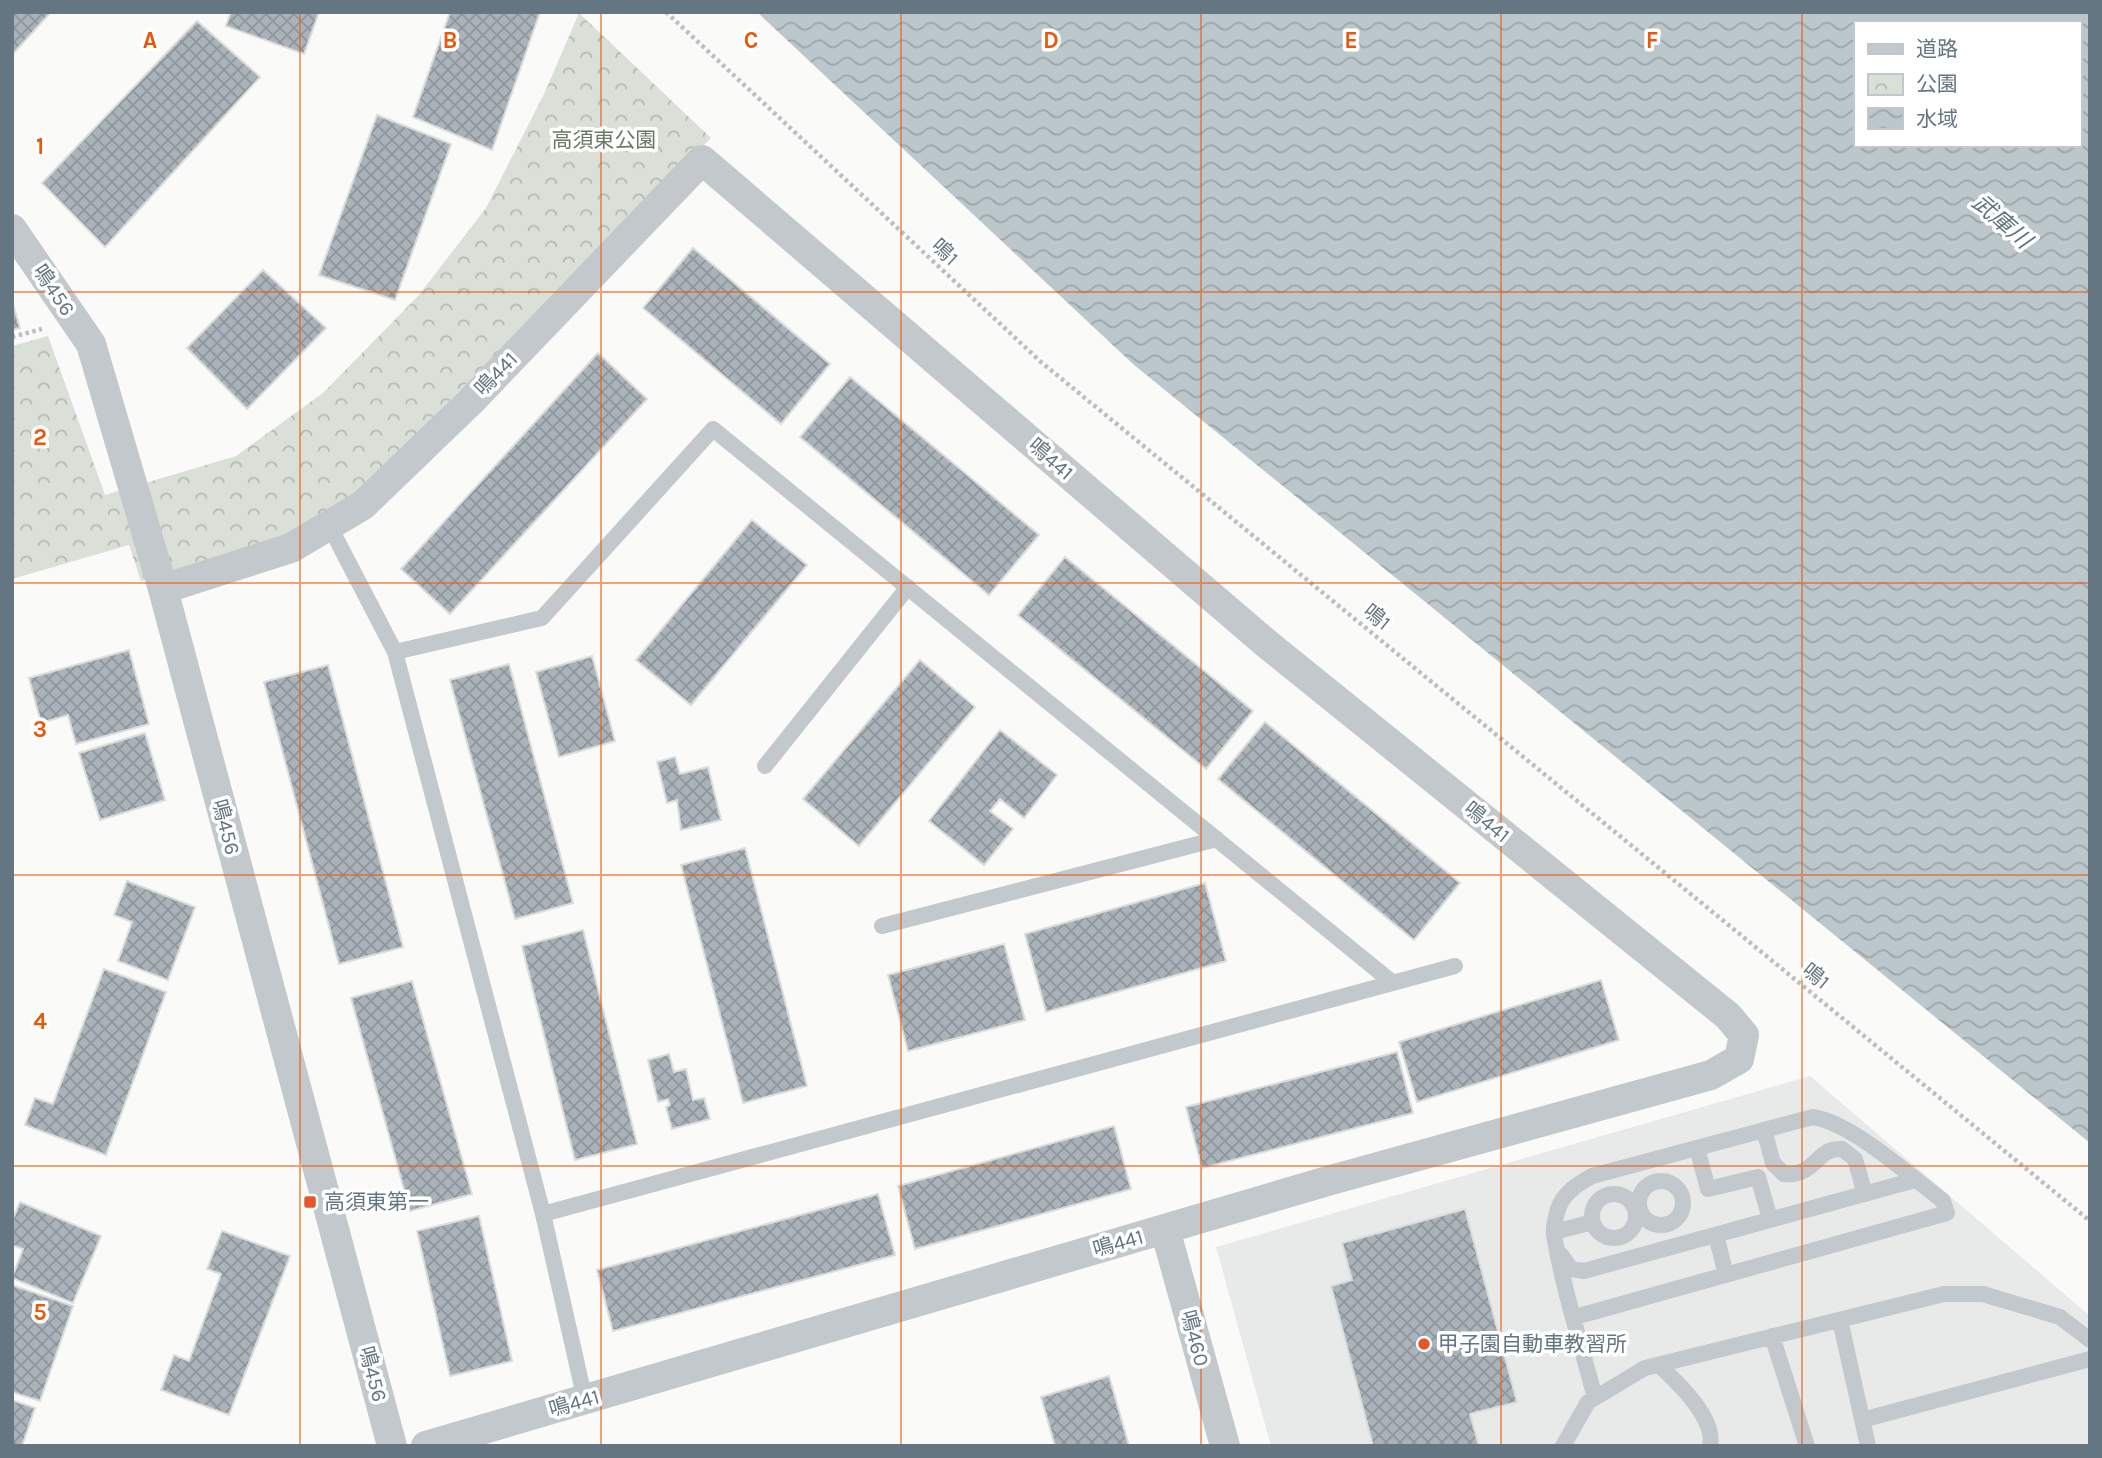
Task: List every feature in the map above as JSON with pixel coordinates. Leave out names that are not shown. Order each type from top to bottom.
[{"type":"street","name":"鳴441","points":[[163,589],[291,548],[363,505],[470,402],[702,160],[1267,644],[1728,1016],[1744,1035],[1739,1059],[1711,1075],[1165,1229],[426,1446]]},
{"type":"street","name":"鳴456","points":[[12,229],[91,344],[163,589],[392,1446]]},
{"type":"street","name":"鳴460","points":[[1165,1229],[1225,1446]]},
{"type":"lane","points":[[395,652],[542,618],[713,429],[1392,983]]},
{"type":"lane","points":[[329,526],[395,652],[543,1214],[585,1400]]},
{"type":"lane","points":[[765,766],[908,587]]},
{"type":"lane","points":[[882,926],[1217,839]]},
{"type":"lane","points":[[543,1214],[1455,966]]},
{"type":"lane","points":[[1575,1317],[1947,1213],[1943,1201],[1915,1180],[1829,1119],[1813,1116],[1592,1176],[1571,1188],[1559,1207],[1554,1232],[1595,1398]]},
{"type":"lane","points":[[1764,1130],[1773,1163],[1784,1174],[1805,1172],[1825,1152],[1842,1149],[1858,1165],[1865,1194]]},
{"type":"lane","points":[[1697,1148],[1708,1189],[1758,1177],[1770,1219]]},
{"type":"lane","points":[[1650,1160],[1655,1181]]},
{"type":"lane","points":[[1559,1253],[1571,1269],[1584,1271],[1915,1180]]},
{"type":"lane","points":[[1655,1181],[1643,1190],[1637,1210],[1634,1227],[1618,1238],[1601,1234],[1593,1222],[1592,1210],[1596,1202],[1608,1194],[1625,1195],[1637,1210],[1647,1222],[1656,1226],[1675,1221],[1683,1205],[1678,1188],[1671,1183],[1655,1181]]},
{"type":"lane","points":[[1554,1232],[1593,1222]]},
{"type":"lane","points":[[1716,1235],[1726,1275]]},
{"type":"lane","points":[[1563,1446],[1588,1402],[1645,1368],[1944,1294],[1983,1294],[2060,1317],[2090,1340]]},
{"type":"lane","points":[[1840,1320],[1868,1446]]},
{"type":"lane","points":[[1772,1336],[1807,1446]]},
{"type":"lane","points":[[1862,1420],[2090,1359]]},
{"type":"lane","points":[[1659,1365],[1691,1397],[1709,1430],[1710,1446]]},
{"type":"path","name":"鳴1","points":[[666,12],[1041,362],[2090,1221]]},
{"type":"shaded area","name":"甲子園自動車教習所","points":[[1810,1076],[2090,1316],[2090,1446],[1271,1446],[1216,1247]]},
{"type":"green space","name":"高須東公園","points":[[579,13],[711,138],[349,502],[286,538],[141,581],[129,545],[12,579],[12,346],[48,336],[105,495],[236,456],[323,393],[419,295],[486,208],[545,92]]},
{"type":"water","name":"武庫川","points":[[757,12],[2090,12],[2090,1143],[1133,364]]},
{"type":"building","points":[[12,12],[51,12],[12,55]]},
{"type":"building","points":[[231,12],[319,12],[304,54],[226,26]]},
{"type":"building","points":[[450,12],[540,12],[492,150],[413,117]]},
{"type":"building","points":[[197,21],[260,77],[105,247],[42,183]]},
{"type":"building","points":[[377,115],[451,144],[395,300],[319,275]]},
{"type":"building","points":[[693,248],[830,364],[781,424],[643,308]]},
{"type":"building","points":[[263,270],[326,328],[247,409],[187,348]]},
{"type":"building","points":[[12,301],[20,328],[12,330]]},
{"type":"building","points":[[598,353],[647,399],[450,614],[401,569]]},
{"type":"building","points":[[850,377],[1039,535],[989,595],[800,437]]},
{"type":"building","points":[[752,520],[807,565],[691,705],[636,660]]},
{"type":"building","points":[[1065,557],[1253,711],[1206,769],[1018,615]]},
{"type":"building","points":[[129,650],[149,724],[76,744],[68,715],[41,723],[29,678]]},
{"type":"building","points":[[592,656],[615,741],[559,757],[536,672]]},
{"type":"building","points":[[920,660],[975,707],[859,846],[803,799]]},
{"type":"building","points":[[509,664],[573,903],[515,919],[450,680]]},
{"type":"building","points":[[328,665],[403,947],[339,964],[264,682]]},
{"type":"building","points":[[1265,722],[1460,883],[1414,940],[1218,779]]},
{"type":"building","points":[[1000,730],[1057,775],[1024,818],[1000,799],[990,811],[1013,829],[984,865],[929,821]]},
{"type":"building","points":[[145,733],[165,800],[100,820],[79,753]]},
{"type":"building","points":[[675,757],[680,774],[708,767],[721,820],[681,830],[677,800],[667,803],[657,762]]},
{"type":"building","points":[[745,848],[807,1086],[743,1103],[681,865]]},
{"type":"building","points":[[127,881],[195,907],[168,980],[118,961],[132,922],[114,915]]},
{"type":"building","points":[[1205,883],[1226,961],[1046,1012],[1025,934]]},
{"type":"building","points":[[583,930],[637,1144],[575,1160],[522,946]]},
{"type":"building","points":[[1004,944],[1025,1020],[908,1051],[888,975]]},
{"type":"building","points":[[104,969],[166,992],[106,1155],[25,1125],[35,1098],[53,1104]]},
{"type":"building","points":[[1601,980],[1619,1040],[1417,1102],[1399,1042]]},
{"type":"building","points":[[412,981],[472,1194],[410,1211],[351,998]]},
{"type":"building","points":[[1397,1052],[1413,1113],[1202,1168],[1186,1107]]},
{"type":"building","points":[[669,1054],[674,1072],[686,1069],[693,1100],[704,1098],[710,1119],[672,1129],[666,1107],[670,1105],[668,1099],[658,1102],[648,1060]]},
{"type":"building","points":[[1114,1126],[1131,1189],[915,1249],[898,1186]]},
{"type":"building","points":[[878,1194],[895,1255],[613,1331],[597,1270]]},
{"type":"building","points":[[20,1202],[101,1236],[73,1303],[12,1278],[23,1249],[12,1245],[12,1221]]},
{"type":"building","name":"甲子園自動車教習所","points":[[1465,1209],[1517,1402],[1470,1414],[1479,1446],[1373,1446],[1331,1286],[1352,1280],[1342,1243]]},
{"type":"building","points":[[479,1216],[512,1361],[450,1376],[417,1231]]},
{"type":"building","points":[[222,1231],[290,1256],[229,1415],[161,1390],[174,1355],[189,1361],[221,1274],[207,1269]]},
{"type":"building","points":[[12,1285],[73,1306],[40,1401],[12,1392]]},
{"type":"building","points":[[1109,1376],[1129,1446],[1055,1446],[1041,1397]]},
{"type":"building","points":[[12,1400],[35,1408],[22,1446],[12,1446]]},
{"type":"place","name":"高須東第一","points":[[310,1202]]},
{"type":"place","name":"甲子園自動車教習所","points":[[1424,1344]]}]
